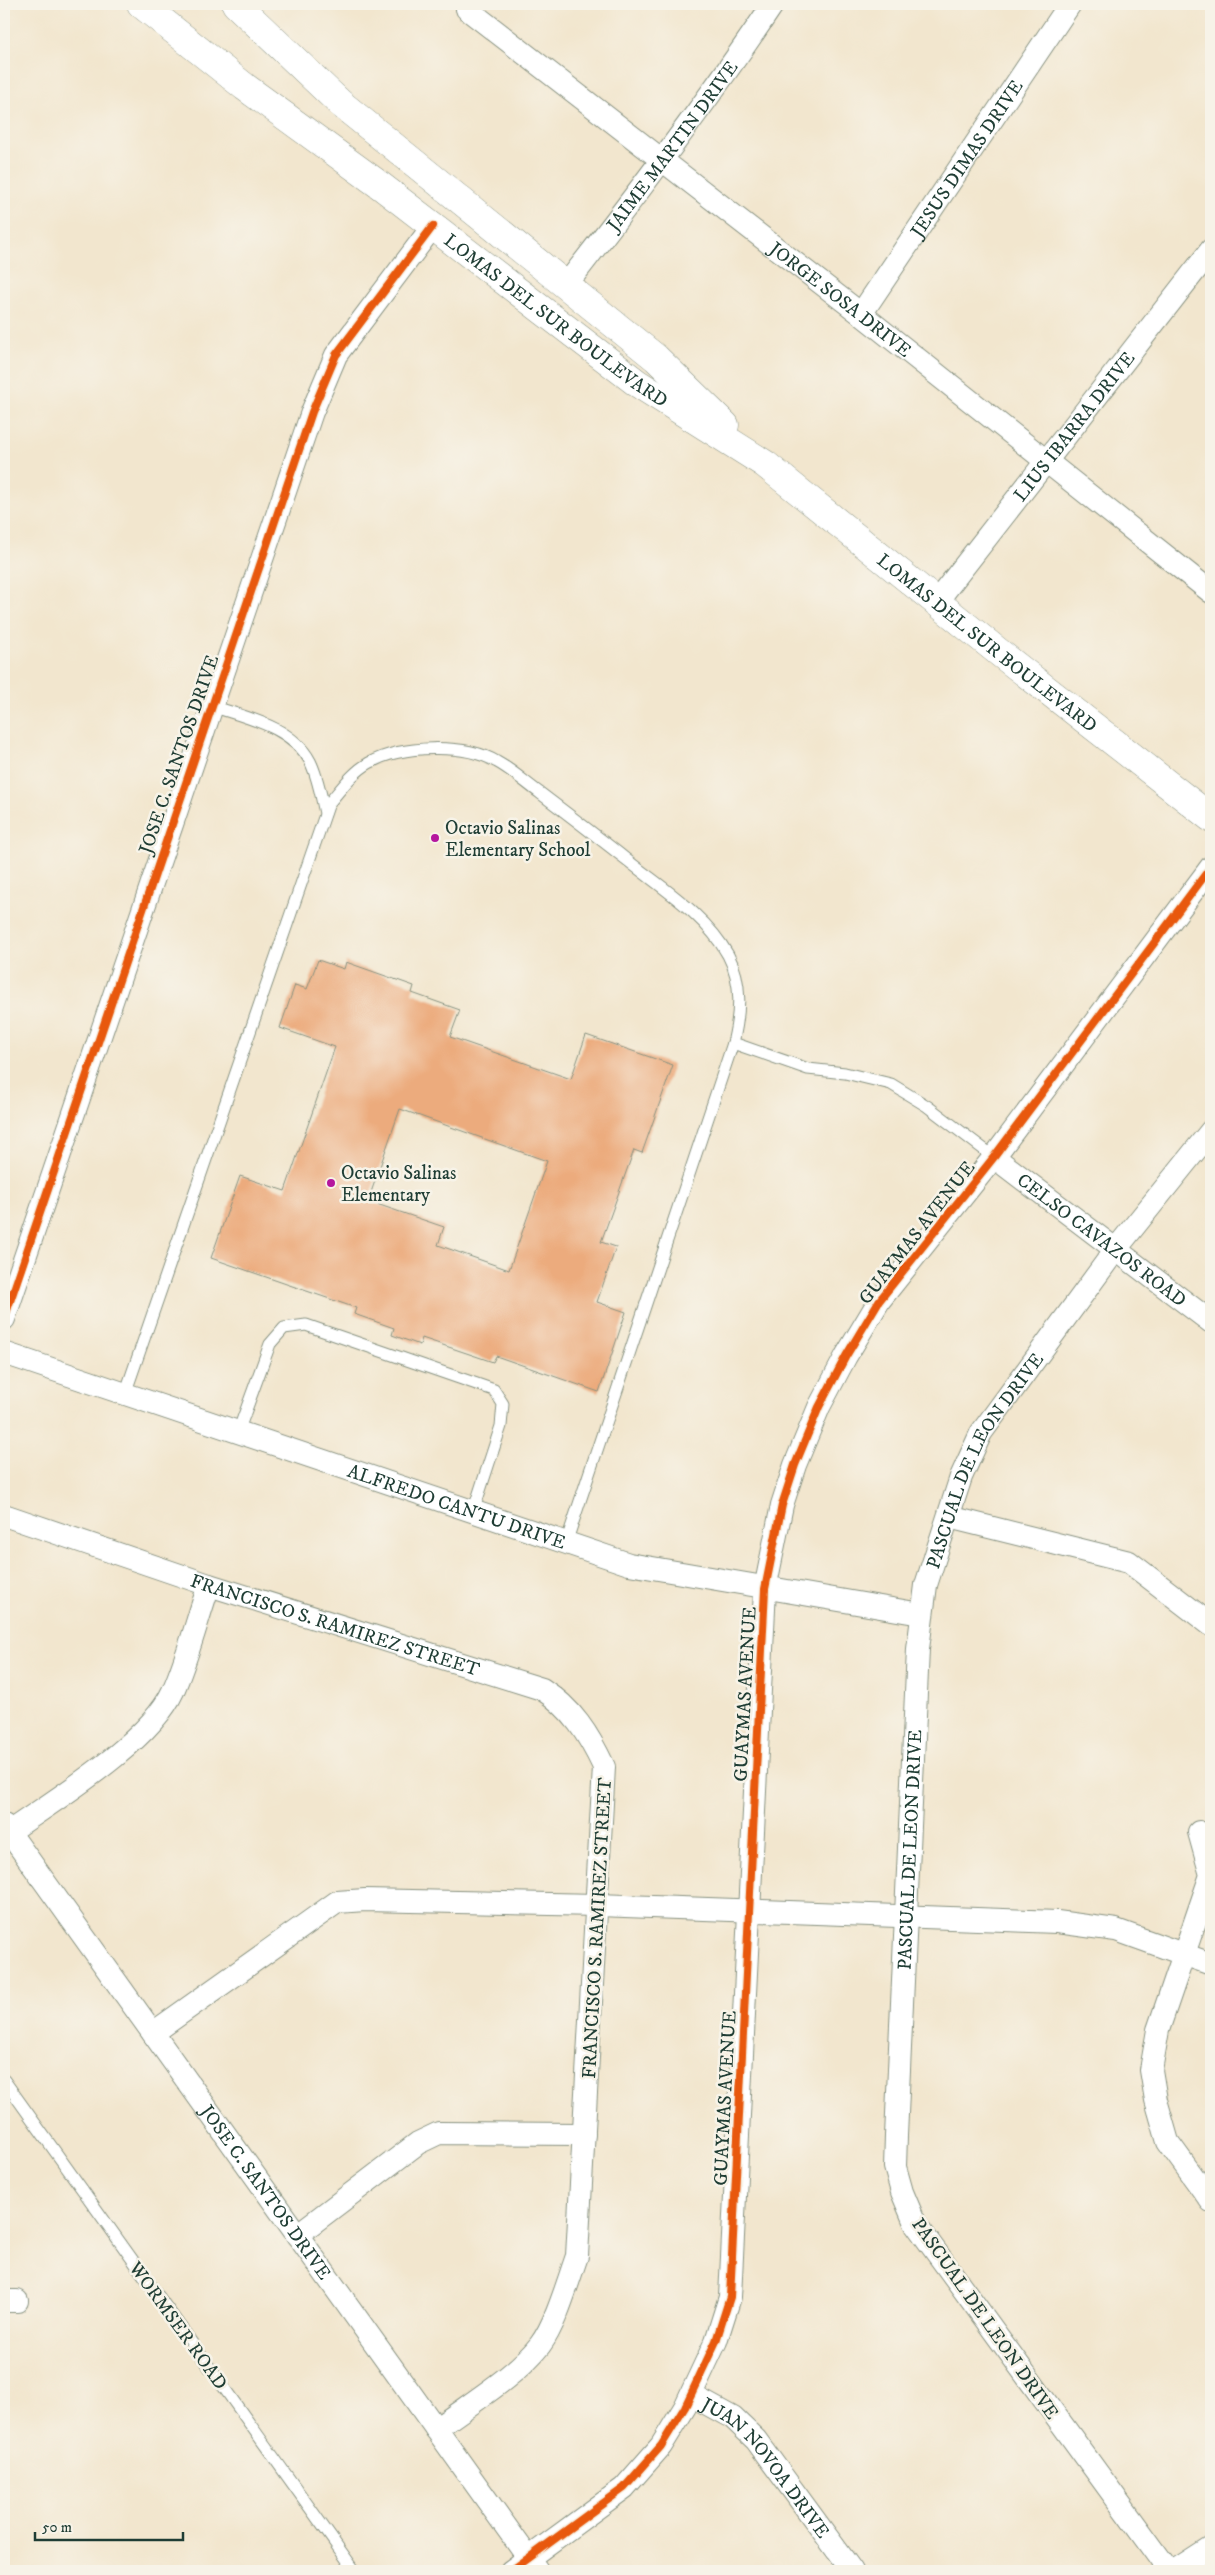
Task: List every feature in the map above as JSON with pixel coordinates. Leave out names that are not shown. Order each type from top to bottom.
[{"type":"main road","name":"LOMAS DEL SUR BOULEVARD","points":[[141,4],[245,87],[433,226],[637,383],[765,464]]},
{"type":"main road","name":"LOMAS DEL SUR BOULEVARD","points":[[236,4],[340,103],[656,358],[765,464],[1211,818]]},
{"type":"main road","points":[[433,226],[445,218],[461,222],[613,342],[634,354],[656,358]]},
{"type":"street","name":"JAIME MARTIN DRIVE","points":[[566,285],[662,162],[715,90],[773,4]]},
{"type":"street","name":"JESUS DIMAS DRIVE","points":[[861,314],[1070,4]]},
{"type":"street","name":"JORGE SOSA DRIVE","points":[[469,6],[662,162],[861,314],[1211,592]]},
{"type":"street","name":"JOSE C. SANTOS DRIVE","points":[[4,1319],[312,412],[336,355],[433,226]]},
{"type":"street","name":"LIUS IBARRA DRIVE","points":[[937,601],[1047,463],[1211,250]]},
{"type":"street","name":"GUAYMAS AVENUE","points":[[526,2567],[624,2488],[660,2446],[691,2395],[716,2341],[730,2297],[765,1589],[782,1505],[819,1407],[846,1356],[879,1301],[994,1157],[1211,867]]},
{"type":"street","name":"PASCUAL DE LEON DRIVE","points":[[1169,2571],[915,2223],[902,2192],[895,2167],[905,1915],[921,1614],[926,1585],[961,1477],[981,1433],[1116,1249],[1211,1131]]},
{"type":"street","name":"CELSO CAVAZOS ROAD","points":[[994,1157],[1211,1322]]},
{"type":"street","name":"ALFREDO CANTU DRIVE","points":[[4,1354],[629,1564],[765,1589],[921,1614]]},
{"type":"street","name":"FRANCISCO S. RAMIREZ STREET","points":[[4,1515],[209,1586],[542,1689],[560,1701],[587,1734],[604,1767],[598,1905],[577,2256],[562,2300],[542,2343],[523,2363],[436,2429]]},
{"type":"street","points":[[949,1517],[1129,1562],[1211,1625]]},
{"type":"street","points":[[7,1828],[123,1749],[149,1724],[173,1691],[209,1586]]},
{"type":"street","name":"JOSE C. SANTOS DRIVE","points":[[7,1828],[436,2429],[526,2567]]},
{"type":"street","points":[[1199,1832],[1210,1876],[1158,2030],[1151,2070],[1156,2100],[1168,2142],[1211,2201]]},
{"type":"street","points":[[153,2033],[337,1902],[365,1900],[598,1905],[1057,1922],[1116,1930],[1211,1964]]},
{"type":"street","points":[[298,2235],[418,2143],[439,2134],[584,2134]]},
{"type":"street","name":"JUAN NOVOA DRIVE","points":[[691,2395],[733,2418],[756,2440],[852,2571]]},
{"type":"street","points":[[1174,2571],[1211,2547]]},
{"type":"lane","points":[[212,706],[274,728],[292,738],[310,761],[325,813]]},
{"type":"lane","points":[[125,1394],[329,803],[348,779],[368,763],[394,753],[448,748],[472,752],[497,761],[604,841],[710,927],[729,956],[738,986],[740,1014],[733,1043],[566,1543]]},
{"type":"lane","points":[[733,1043],[808,1069],[845,1073],[891,1084],[927,1106],[994,1157]]},
{"type":"lane","points":[[238,1432],[270,1344],[284,1328],[306,1325],[494,1390],[503,1404],[501,1426],[473,1512]]},
{"type":"lane","name":"WORMSER ROAD","points":[[4,2080],[355,2571]]},
{"type":"building","name":"Octavio Salinas Elementary","points":[[318,960],[344,969],[346,962],[414,986],[412,993],[460,1010],[450,1037],[571,1079],[586,1035],[673,1065],[642,1153],[634,1150],[601,1242],[616,1247],[597,1302],[626,1312],[599,1392],[496,1356],[493,1362],[422,1338],[420,1345],[392,1335],[394,1328],[354,1314],[356,1308],[211,1258],[240,1176],[285,1191],[335,1047],[280,1028],[295,985],[307,989]],"holes":[[[400,1109],[547,1161],[509,1270],[438,1245],[444,1227],[368,1201]]]},
{"type":"cycle path","points":[[4,1319],[312,412],[336,355],[433,226]]},
{"type":"cycle path","points":[[511,2571],[624,2488],[661,2446],[685,2407],[716,2341],[730,2297],[765,1589],[782,1505],[795,1465],[819,1407],[846,1356],[879,1301],[994,1157],[1211,867]]},
{"type":"place","name":"Octavio Salinas Elementary School","points":[[435,838]]},
{"type":"place","name":"Octavio Salinas Elementary","points":[[331,1183]]}]
